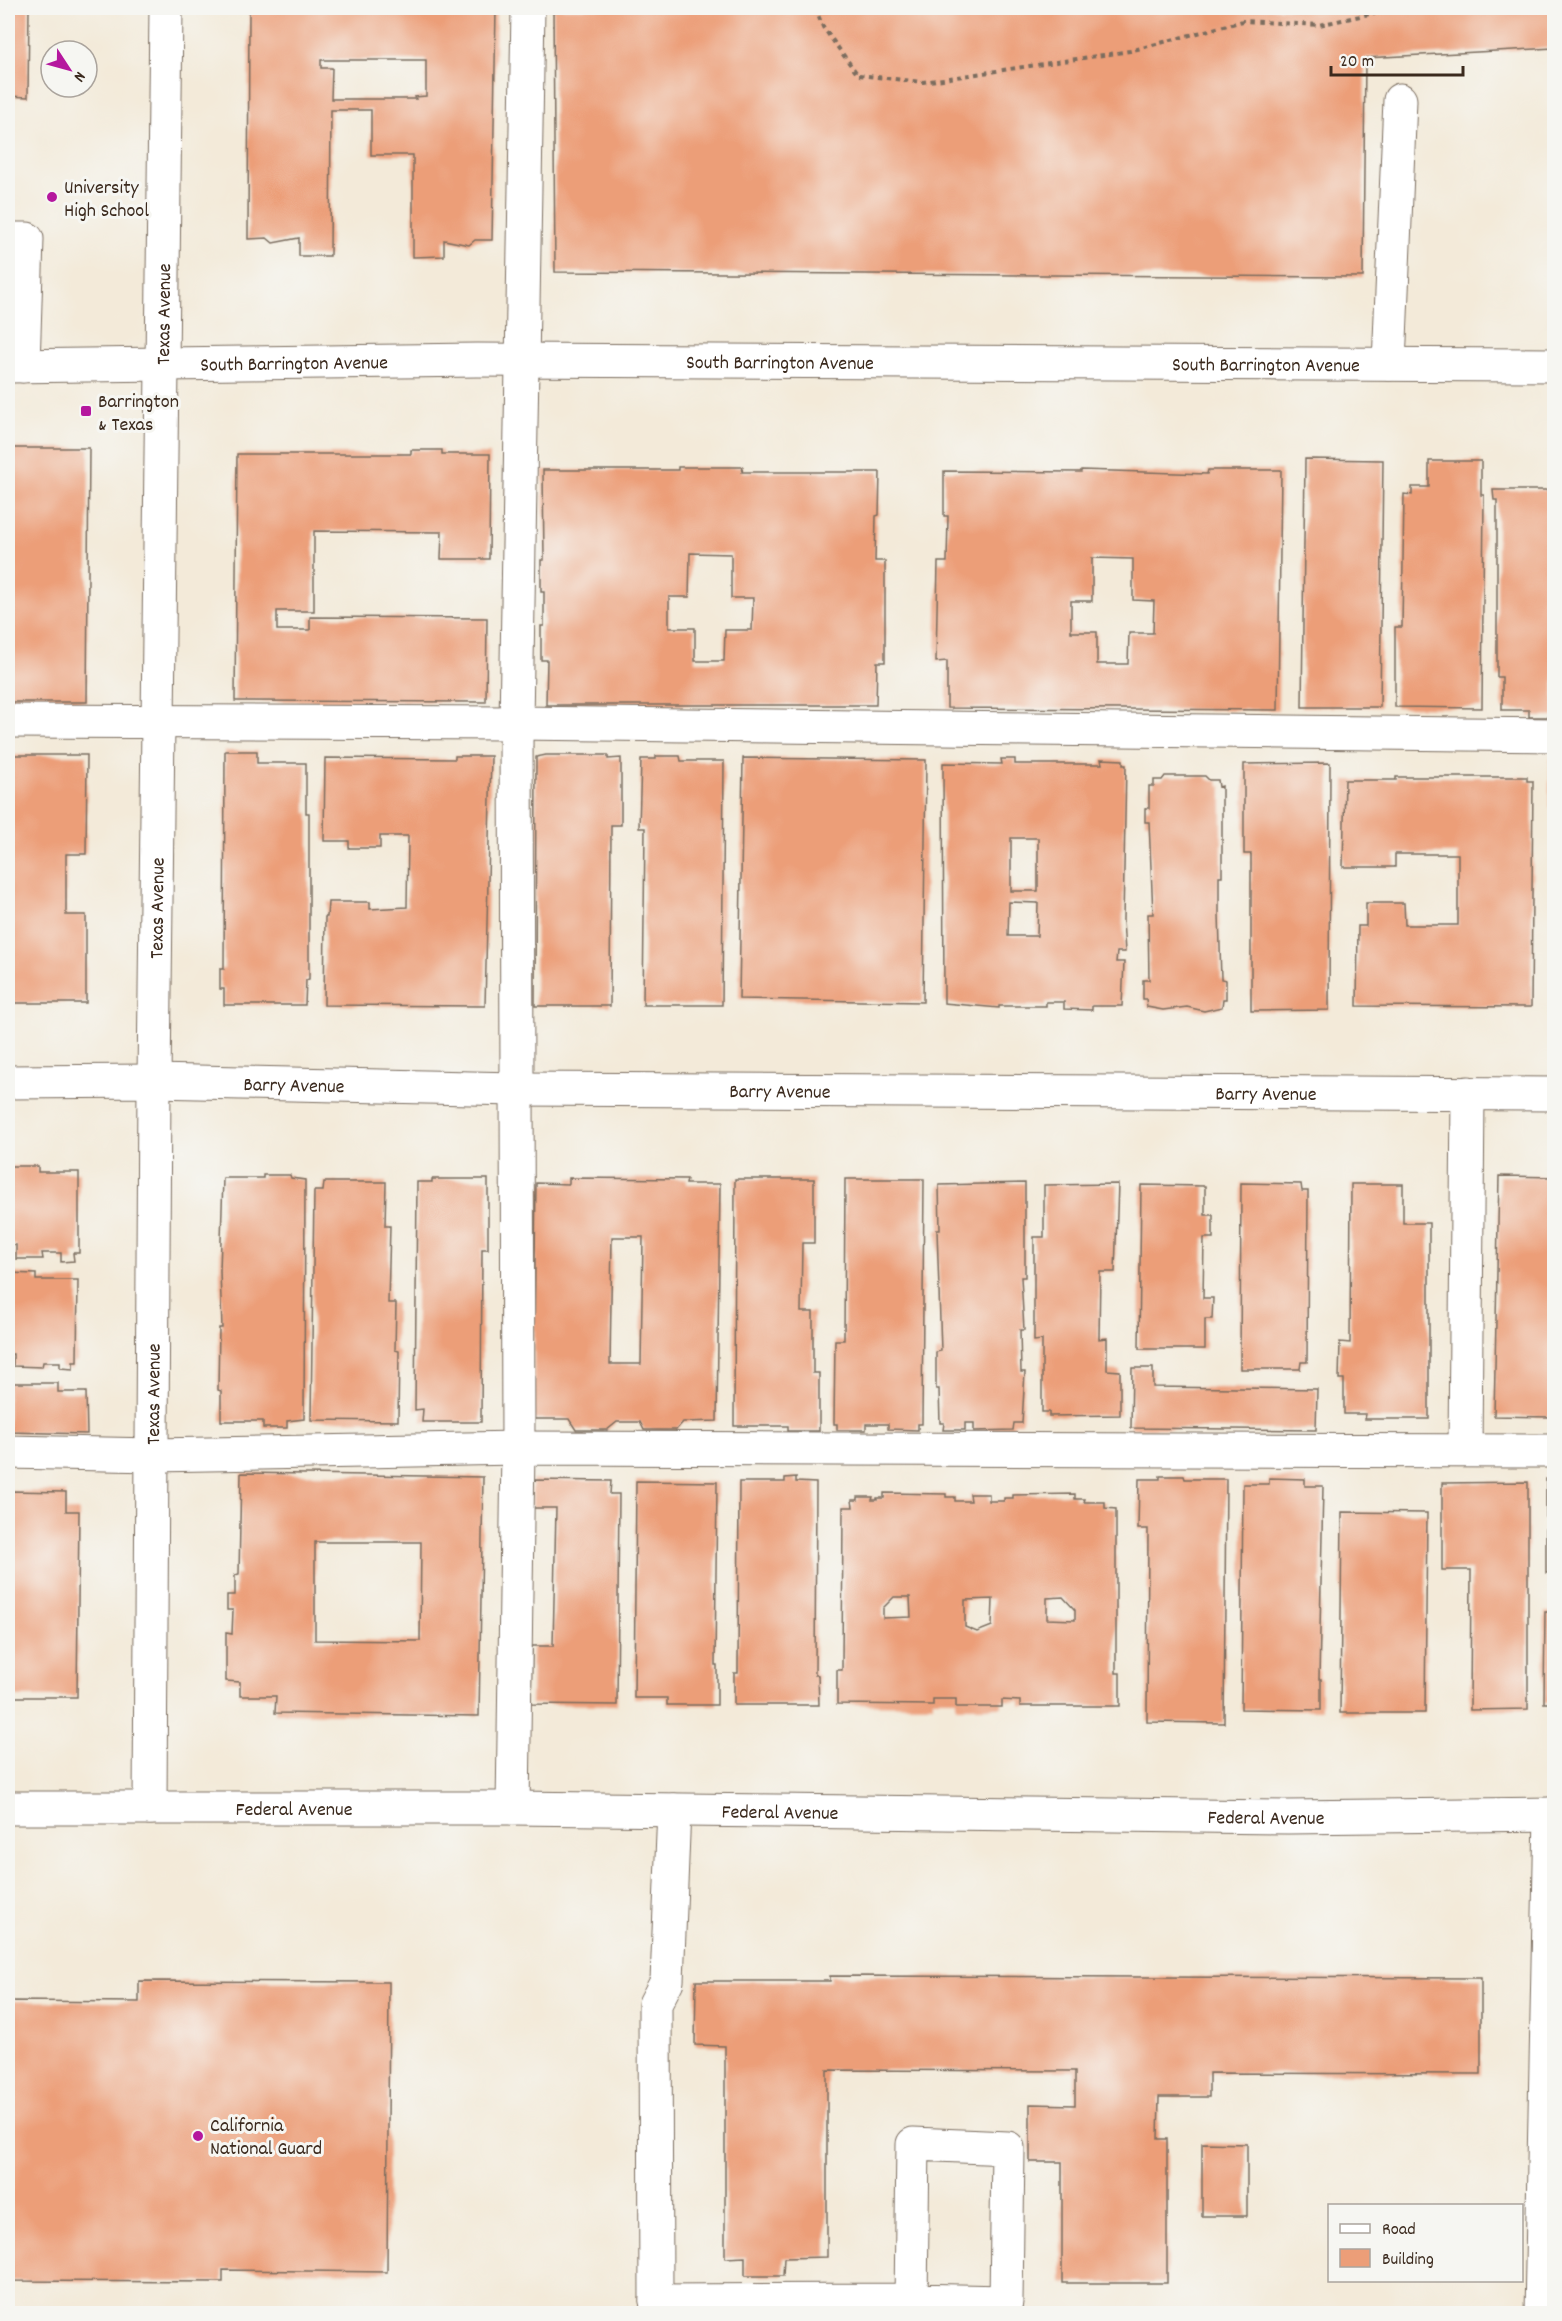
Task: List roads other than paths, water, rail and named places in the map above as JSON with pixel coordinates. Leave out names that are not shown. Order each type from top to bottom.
[{"type":"street","name":"Texas Avenue","points":[[150,1808],[154,1455],[154,1082],[166,8]]},
{"type":"street","points":[[513,1808],[518,1448],[516,723],[528,8]]},
{"type":"street","points":[[1389,364],[1400,100]]},
{"type":"street","points":[[8,239],[27,239],[16,366]]},
{"type":"street","name":"South Barrington Avenue","points":[[16,366],[523,360],[1554,365]]},
{"type":"street","points":[[8,721],[516,723],[1554,735]]},
{"type":"street","name":"Barry Avenue","points":[[8,1082],[154,1082],[516,1089],[1554,1094]]},
{"type":"street","points":[[1465,1449],[1468,1094]]},
{"type":"street","points":[[8,1452],[154,1455],[518,1448],[1554,1451]]},
{"type":"street","name":"Federal Avenue","points":[[8,1808],[513,1808],[1288,1817],[1553,1814]]},
{"type":"street","points":[[674,1810],[668,1981],[655,2004],[661,2307],[911,2300],[1006,2302],[1008,2148],[913,2144],[911,2300]]},
{"type":"street","points":[[1541,2313],[1553,1814]]},
{"type":"place","name":"University High School","points":[[52,197]]},
{"type":"place","name":"Barrington & Texas","points":[[86,411]]},
{"type":"place","name":"California National Guard","points":[[198,2136]]}]
